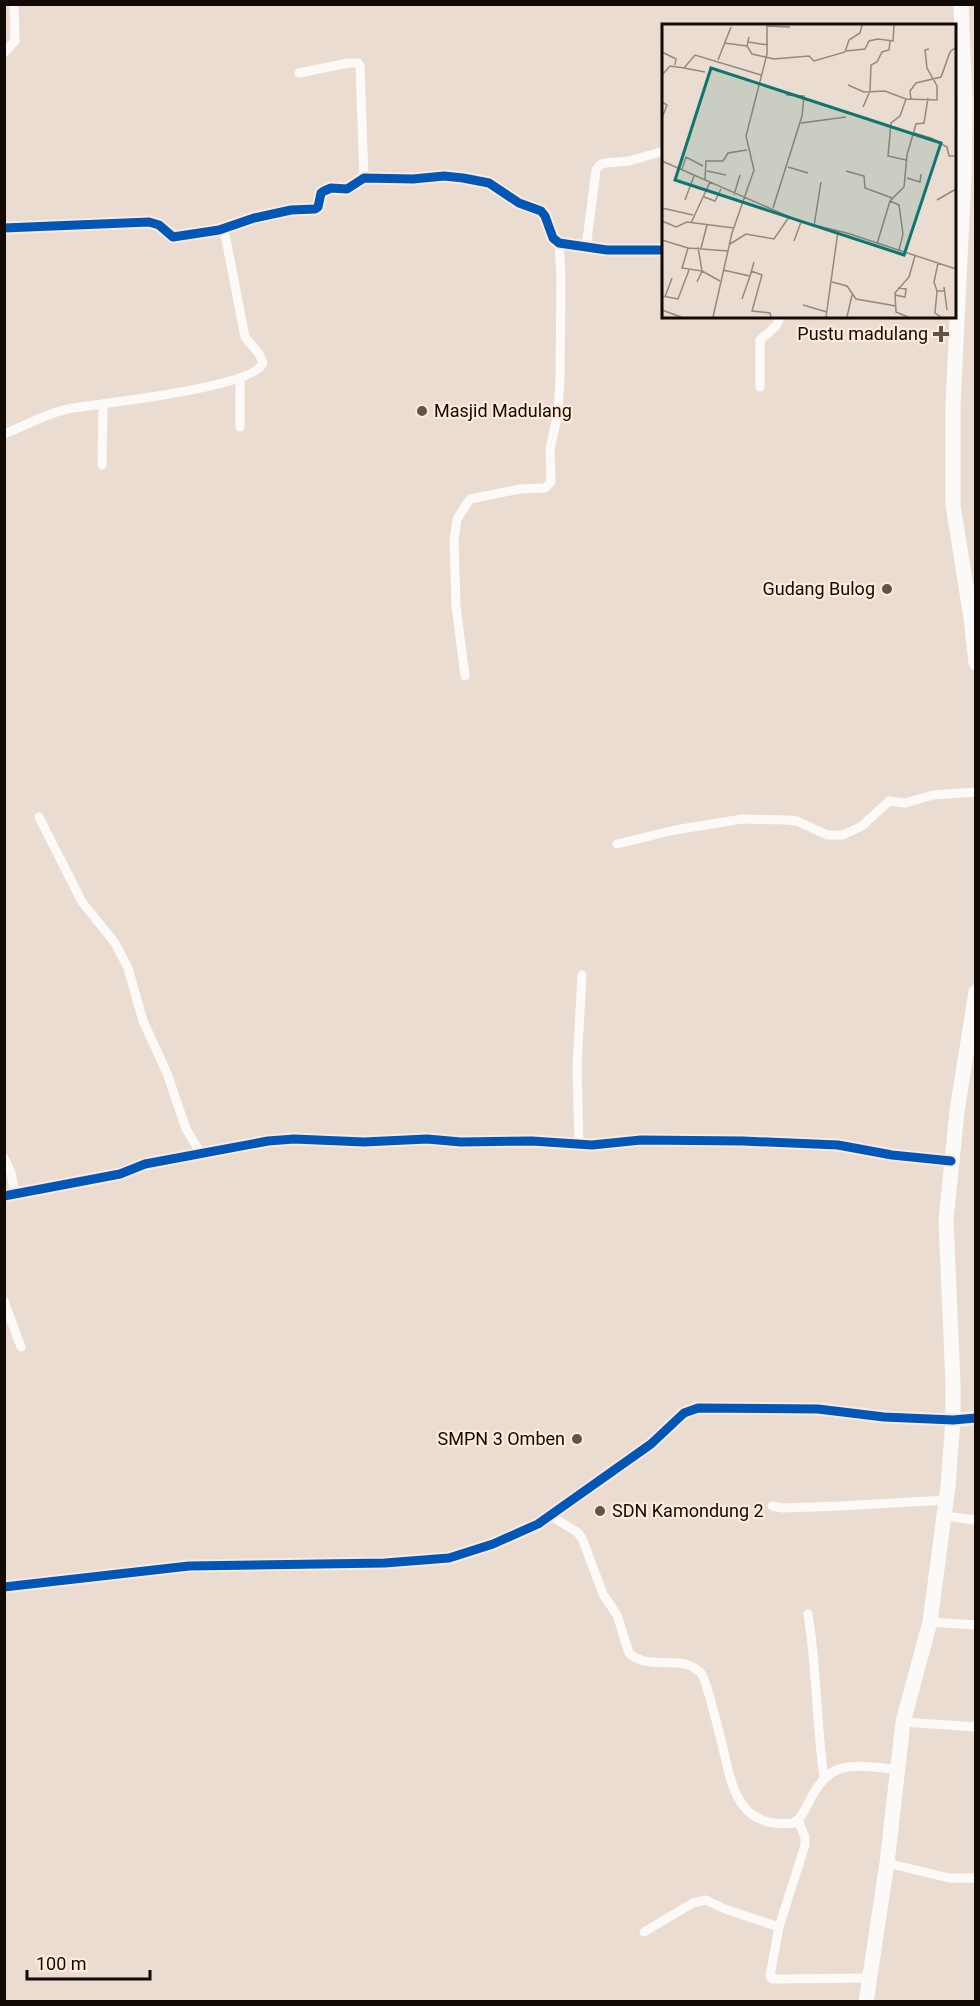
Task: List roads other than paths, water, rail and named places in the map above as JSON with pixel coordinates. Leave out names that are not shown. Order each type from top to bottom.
[{"type":"main road","points":[[956,309],[964,176],[959,52],[961,4]]},
{"type":"main road","points":[[956,318],[953,404],[954,506],[971,586],[975,663]]},
{"type":"main road","points":[[866,2001],[887,1863],[903,1722],[930,1622],[945,1508],[953,1420],[953,1365],[946,1239],[951,1161],[975,992]]},
{"type":"street","points":[[4,53],[15,41],[14,4]]},
{"type":"street","points":[[299,73],[348,63],[358,63],[360,66],[364,178]]},
{"type":"street","points":[[586,248],[596,170],[605,163],[629,161],[662,151]]},
{"type":"street","points":[[4,228],[149,222],[159,225],[173,237],[225,229],[254,218],[291,210],[315,209],[324,191],[331,188],[347,189],[364,178],[413,179],[444,176],[484,182],[495,186],[519,203],[541,211],[553,238],[559,243],[607,250],[662,250]]},
{"type":"street","points":[[4,434],[51,414],[73,408],[151,399],[240,378],[258,370],[263,363],[246,337],[225,229]]},
{"type":"street","points":[[465,676],[456,606],[454,541],[457,519],[470,499],[520,489],[544,488],[551,482],[550,448],[558,414],[560,379],[559,243]]},
{"type":"street","points":[[760,387],[760,340],[776,326],[780,318]]},
{"type":"street","points":[[240,378],[240,427]]},
{"type":"street","points":[[102,465],[103,406]]},
{"type":"street","points":[[617,844],[675,830],[742,819],[797,821],[821,833],[834,836],[843,835],[862,826],[889,801],[905,802],[933,795],[975,792]]},
{"type":"street","points":[[39,817],[86,910],[114,943],[128,968],[143,1021],[166,1073],[186,1129],[202,1155]]},
{"type":"street","points":[[579,1145],[577,1066],[582,975]]},
{"type":"street","points":[[4,1196],[120,1174],[145,1164],[268,1141],[294,1139],[364,1142],[427,1139],[461,1142],[532,1141],[579,1145],[660,1140],[826,1144],[849,1146],[892,1155],[951,1161]]},
{"type":"street","points":[[4,1158],[11,1173],[15,1193]]},
{"type":"street","points":[[4,1301],[21,1347]]},
{"type":"street","points":[[4,1587],[189,1566],[361,1564],[438,1560],[464,1554],[528,1529],[551,1516],[651,1444],[684,1413],[693,1409],[818,1409],[871,1416],[953,1420],[975,1418]]},
{"type":"street","points":[[772,1506],[945,1508],[975,1520]]},
{"type":"street","points":[[551,1516],[577,1532],[582,1538],[603,1594],[617,1615],[628,1653],[642,1661],[685,1663],[699,1670],[703,1676],[734,1792],[740,1803],[756,1817],[788,1823],[798,1820],[824,1777],[846,1767],[897,1769]]},
{"type":"street","points":[[808,1614],[818,1701],[819,1745],[824,1777]]},
{"type":"street","points":[[930,1622],[975,1625]]},
{"type":"street","points":[[903,1722],[975,1727]]},
{"type":"street","points":[[798,1820],[805,1837],[805,1845],[778,1927],[769,1973],[772,1979],[868,1978]]},
{"type":"street","points":[[887,1863],[949,1878],[975,1878]]},
{"type":"street","points":[[644,1932],[693,1904],[706,1900],[778,1927]]},
{"type":"place","name":"Pustu madulang","points":[[941,334]]},
{"type":"place","name":"Masjid Madulang","points":[[422,411]]},
{"type":"place","name":"Gudang Bulog","points":[[887,589]]},
{"type":"place","name":"SMPN 3 Omben","points":[[577,1439]]},
{"type":"place","name":"SDN Kamondung 2","points":[[600,1511]]}]
